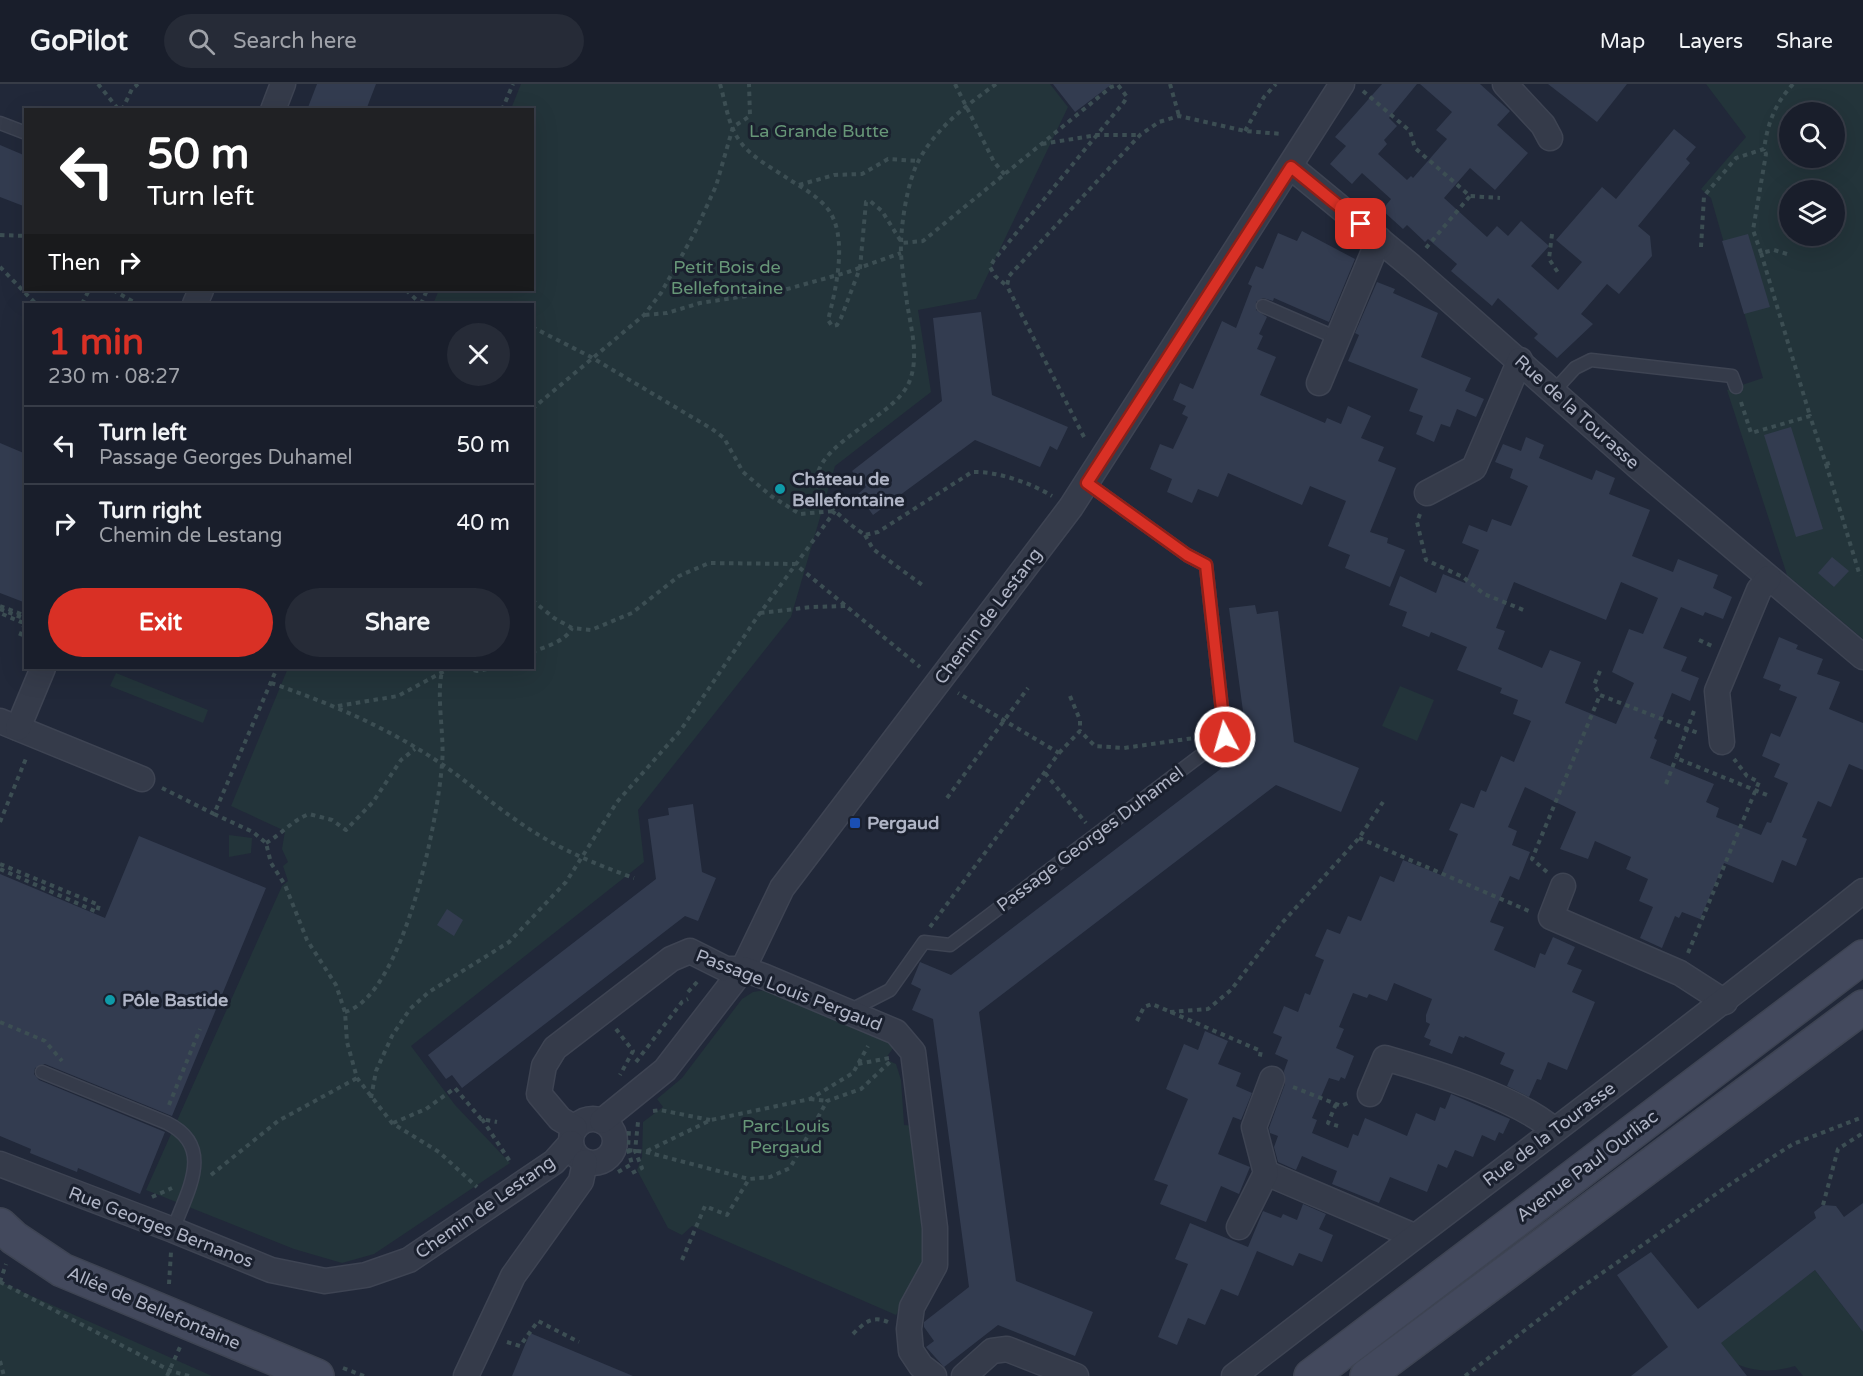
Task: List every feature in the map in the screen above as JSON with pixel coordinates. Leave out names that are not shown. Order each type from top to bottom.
[{"type":"main road","name":"Avenue Paul Ourliac","points":[[1311,1376],[1863,957]]},
{"type":"main road","name":"Avenue Paul Ourliac","points":[[1367,1376],[1863,1007]]},
{"type":"main road","name":"Allée de Bellefontaine","points":[[0,1225],[14,1238],[62,1270],[316,1376]]},
{"type":"street","points":[[274,108],[283,84]]},
{"type":"street","name":"Chemin de Lestang","points":[[602,1121],[665,1070],[742,969],[782,888],[1071,507],[1291,167],[1342,84]]},
{"type":"street","points":[[1504,84],[1543,125],[1550,138]]},
{"type":"street","name":"Rue de la Tourasse","points":[[1291,167],[1411,266],[1520,360],[1636,466],[1863,657]]},
{"type":"street","points":[[1319,383],[1378,239]]},
{"type":"street","points":[[1427,493],[1474,468],[1520,360]]},
{"type":"street","points":[[1722,742],[1717,691],[1759,590],[1769,578]]},
{"type":"street","points":[[43,669],[18,728],[142,780]]},
{"type":"street","points":[[1563,886],[1551,917],[1680,973],[1725,1002]]},
{"type":"street","name":"Rue de la Tourasse","points":[[1234,1376],[1414,1236],[1725,1002],[1863,891]]},
{"type":"street","name":"Passage Louis Pergaud","points":[[573,1135],[538,1094],[539,1079],[555,1048],[671,959],[690,951],[726,969],[742,969],[896,1032],[913,1052],[935,1228],[935,1265],[912,1307],[909,1329],[911,1351],[921,1366],[934,1376]]},
{"type":"street","points":[[1370,1094],[1385,1058],[1433,1072],[1539,1116],[1554,1130]]},
{"type":"street","points":[[1239,1227],[1266,1173],[1254,1127],[1272,1079]]},
{"type":"street","points":[[588,1120],[602,1121],[613,1134],[613,1150],[603,1161],[585,1162],[577,1157],[573,1135],[588,1120]]},
{"type":"street","name":"Chemin de Lestang","points":[[325,1281],[366,1275],[410,1260],[554,1162],[573,1135]]},
{"type":"street","points":[[466,1376],[513,1276],[582,1181],[585,1162]]},
{"type":"street","name":"Rue Georges Bernanos","points":[[0,1164],[172,1239],[272,1270],[325,1281]]},
{"type":"street","points":[[1266,1173],[1414,1236]]},
{"type":"street","points":[[964,1376],[992,1351],[1007,1349],[1077,1376]]},
{"type":"lane","points":[[0,123],[24,132]]},
{"type":"lane","points":[[1263,306],[1337,338]]},
{"type":"lane","points":[[1554,391],[1575,368],[1591,360],[1732,376],[1736,387]]},
{"type":"lane","points":[[1087,483],[1187,555],[1206,565],[1225,737]]},
{"type":"lane","name":"Passage Georges Duhamel","points":[[924,942],[950,945],[1225,737]]},
{"type":"lane","points":[[848,1012],[890,990],[924,942]]},
{"type":"lane","points":[[42,1071],[180,1129],[192,1142],[195,1159],[191,1182],[172,1239]]},
{"type":"path","points":[[98,84],[119,108]]},
{"type":"path","points":[[122,108],[132,89],[138,84]]},
{"type":"path","points":[[503,108],[513,84]]},
{"type":"path","points":[[720,84],[725,110],[740,142],[749,152],[799,185],[828,209],[836,232],[838,275],[828,320],[832,326],[837,325],[841,318],[860,268],[866,201],[870,201],[882,211],[902,243]]},
{"type":"path","points":[[534,407],[591,357],[644,315],[661,293],[695,232],[716,186],[733,127],[750,116],[749,84]]},
{"type":"path","points":[[956,84],[964,107],[994,162],[1005,175]]},
{"type":"path","points":[[925,587],[873,549],[865,535],[835,511],[819,489],[817,477],[826,458],[897,398],[910,382],[915,360],[901,253],[910,191],[918,161],[927,147],[964,107],[996,84]]},
{"type":"path","points":[[1170,84],[1179,116]]},
{"type":"path","points":[[1245,131],[1264,97],[1276,84]]},
{"type":"path","points":[[1355,84],[1410,131],[1414,148],[1470,196],[1500,198]]},
{"type":"path","points":[[1793,84],[1781,97],[1768,122],[1764,149],[1766,154],[1753,230],[1810,416],[1828,464],[1860,576]]},
{"type":"path","points":[[902,243],[923,241],[1111,87],[1118,85],[1127,97],[990,267],[995,276],[1007,286],[1084,437]]},
{"type":"path","points":[[1007,286],[1009,276],[1140,135],[1159,122],[1179,116],[1245,131],[1288,135]]},
{"type":"path","points":[[1042,144],[1097,135],[1140,135]]},
{"type":"path","points":[[1701,247],[1704,196],[1736,158],[1764,149]]},
{"type":"path","points":[[799,185],[834,175],[862,174],[888,159],[907,158],[918,161]]},
{"type":"path","points":[[1411,266],[1470,196]]},
{"type":"path","points":[[1552,234],[1549,259],[1559,274]]},
{"type":"path","points":[[0,235],[24,236]]},
{"type":"path","points":[[1761,253],[1774,250],[1787,254]]},
{"type":"path","points":[[644,315],[667,313],[699,303],[780,291],[838,275],[901,253]]},
{"type":"path","points":[[0,267],[35,303]]},
{"type":"path","points":[[115,291],[135,303]]},
{"type":"path","points":[[407,291],[420,303]]},
{"type":"path","points":[[534,328],[591,357],[712,429],[724,438],[743,472],[771,496],[801,514],[835,511]]},
{"type":"path","points":[[1736,387],[1751,433],[1810,416]]},
{"type":"path","points":[[865,535],[878,532],[972,472],[983,472],[1038,487],[1071,507]]},
{"type":"path","points":[[1427,493],[1417,522],[1426,560],[1463,578],[1484,594],[1526,611]]},
{"type":"path","points":[[371,1098],[376,1071],[392,1036],[410,1009],[429,992],[509,942],[542,910],[582,859],[617,802],[680,731],[760,613],[835,511]]},
{"type":"path","points":[[534,602],[554,618],[572,628],[591,630],[632,613],[680,576],[709,563],[795,564],[915,664],[1002,721],[1059,753]]},
{"type":"path","points":[[760,613],[812,607],[847,606]]},
{"type":"path","points":[[0,607],[23,618],[21,622],[0,613]]},
{"type":"path","points":[[0,607],[24,615]]},
{"type":"path","points":[[20,636],[24,626]]},
{"type":"path","points":[[534,651],[569,634],[572,628]]},
{"type":"path","points":[[214,814],[277,669]]},
{"type":"path","points":[[337,706],[398,696],[442,669]]},
{"type":"path","points":[[345,1012],[357,1008],[370,995],[402,939],[419,889],[442,764],[442,669]]},
{"type":"path","points":[[469,669],[477,671],[488,669]]},
{"type":"path","points":[[1600,671],[1594,685],[1600,694],[1722,742],[1747,776],[1759,782],[1680,973]]},
{"type":"path","points":[[271,683],[337,706],[374,724],[442,764],[516,821],[582,859],[634,878]]},
{"type":"path","points":[[947,798],[1028,688]]},
{"type":"path","points":[[1563,886],[1532,859],[1600,694]]},
{"type":"path","points":[[924,942],[931,925],[1059,753],[1080,731],[1080,720],[1070,696]]},
{"type":"path","points":[[0,822],[18,728]]},
{"type":"path","points":[[1080,731],[1095,746],[1124,748],[1185,738],[1225,737]]},
{"type":"path","points":[[266,843],[279,836],[287,825],[309,814],[332,820],[346,830],[373,802],[401,760],[415,748]]},
{"type":"path","points":[[1666,784],[1676,758]]},
{"type":"path","points":[[1045,772],[1096,835]]},
{"type":"path","points":[[142,780],[253,831],[266,843],[271,863],[285,885],[307,940],[336,985],[345,1012],[347,1042],[357,1078],[392,1123],[439,1152],[482,1192]]},
{"type":"path","points":[[1170,1012],[1208,1009],[1231,990],[1282,923],[1359,838],[1383,802]]},
{"type":"path","points":[[1359,838],[1519,908],[1551,917]]},
{"type":"path","points":[[0,864],[99,905],[97,912],[0,869]]},
{"type":"path","points":[[1137,1021],[1144,1007],[1152,1004],[1261,1051],[1258,1069],[1272,1079],[1341,1106],[1370,1094]]},
{"type":"path","points":[[603,1012],[633,1051],[619,1077]]},
{"type":"path","points":[[0,1022],[45,1041],[63,1062]]},
{"type":"path","points":[[810,1099],[853,1072],[879,1025]]},
{"type":"path","points":[[158,1102],[168,1107],[200,1029]]},
{"type":"path","points":[[646,1152],[711,1120],[810,1099],[827,1101],[861,1089],[897,1056],[857,1065]]},
{"type":"path","points":[[149,1199],[164,1190],[212,1175],[278,1121],[357,1078]]},
{"type":"path","points":[[392,1123],[426,1109],[455,1088],[482,1119],[515,1169]]},
{"type":"path","points":[[628,1150],[646,1152],[749,1179],[770,1177],[790,1168],[827,1101]]},
{"type":"path","points":[[1336,1104],[1328,1123],[1338,1126]]},
{"type":"path","points":[[650,1112],[660,1110],[711,1120]]},
{"type":"path","points":[[618,1172],[632,1164],[628,1150],[628,1132],[633,1119],[640,1113],[636,1151],[642,1168],[632,1173]]},
{"type":"path","points":[[1465,1376],[1576,1291],[1732,1183],[1793,1144],[1863,1117]]},
{"type":"path","points":[[482,1119],[497,1122]]},
{"type":"path","points":[[1823,1205],[1838,1149],[1863,1133]]},
{"type":"path","points":[[682,1260],[705,1206],[727,1215],[749,1179]]},
{"type":"path","points":[[168,1293],[172,1239]]},
{"type":"path","points":[[0,1282],[171,1371],[189,1376]]},
{"type":"path","points":[[853,1334],[868,1320],[882,1319]]},
{"type":"path","points":[[509,1345],[520,1346],[538,1320],[579,1342]]},
{"type":"path","points":[[0,1361],[4,1376]]},
{"type":"path","points":[[171,1371],[177,1376]]},
{"type":"green space","name":"Petit Bois de Bellefontaine","points":[[521,84],[1050,84],[1068,107],[976,299],[918,310],[931,392],[835,466],[791,617],[638,810],[644,862],[411,1046],[455,1105],[510,1163],[374,1254],[342,1263],[294,1249],[146,1190],[282,886],[288,881],[283,866],[288,862],[282,849],[285,831],[231,806],[288,669],[534,669],[534,303],[433,303],[439,291],[534,291],[534,108],[511,108]]},
{"type":"green space","points":[[1706,84],[1863,84],[1863,639],[1787,575],[1727,390],[1763,378],[1711,198],[1701,189],[1746,137]]},
{"type":"green space","points":[[116,673],[208,710],[203,723],[110,686]]},
{"type":"green space","points":[[1400,686],[1434,700],[1417,741],[1382,726]]},
{"type":"green space","points":[[229,835],[252,838],[251,853],[229,857]]},
{"type":"green space","name":"Parc Louis Pergaud","points":[[766,990],[887,1039],[894,1047],[885,1059],[896,1064],[901,1080],[904,1125],[917,1126],[931,1256],[896,1315],[692,1226],[682,1235],[668,1228],[637,1170],[642,1157],[643,1122],[663,1107],[657,1099],[682,1078],[742,999],[753,992]]},
{"type":"green space","points":[[1815,1270],[1863,1332],[1863,1376],[1803,1376],[1795,1366],[1771,1370],[1750,1369],[1740,1366],[1711,1348]]},
{"type":"green space","points":[[0,1282],[212,1376],[0,1376]]},
{"type":"building","points":[[317,84],[376,84],[367,108],[308,108]]},
{"type":"building","points":[[1053,84],[1112,84],[1075,112]]},
{"type":"building","points":[[1382,84],[1417,84],[1389,118],[1397,126],[1384,140],[1387,144],[1378,154],[1407,180],[1411,176],[1413,178],[1447,139],[1436,130],[1452,112],[1420,84],[1480,84],[1510,111],[1497,125],[1528,153],[1495,190],[1470,168],[1444,198],[1487,237],[1497,226],[1508,236],[1521,221],[1549,246],[1531,266],[1558,290],[1582,262],[1556,240],[1602,187],[1616,199],[1674,129],[1696,147],[1686,159],[1690,163],[1638,226],[1650,236],[1652,256],[1619,294],[1607,284],[1581,314],[1593,324],[1557,358],[1534,338],[1538,334],[1498,298],[1492,306],[1451,271],[1457,264],[1428,239],[1425,242],[1407,225],[1403,229],[1382,210],[1391,199],[1362,173],[1352,184],[1330,164],[1346,146],[1335,137]]},
{"type":"building","points":[[1548,84],[1627,84],[1597,122]]},
{"type":"building","points":[[0,145],[24,155],[24,206],[0,197]]},
{"type":"building","points":[[1302,231],[1355,259],[1329,322],[1274,298],[1273,301],[1263,298],[1256,302],[1256,310],[1267,317],[1259,334],[1263,336],[1257,349],[1276,357],[1260,395],[1325,423],[1327,418],[1341,424],[1348,406],[1371,416],[1361,438],[1384,447],[1378,461],[1396,468],[1370,532],[1388,538],[1387,543],[1405,550],[1390,587],[1345,568],[1350,555],[1328,546],[1346,501],[1310,486],[1302,505],[1228,473],[1218,497],[1198,489],[1192,503],[1167,492],[1172,479],[1150,469],[1160,444],[1173,449],[1188,417],[1182,414],[1186,406],[1173,400],[1180,383],[1193,389],[1222,321],[1236,328],[1252,286],[1248,284],[1256,266],[1263,269],[1278,233],[1297,241]]},
{"type":"building","points":[[1748,234],[1770,307],[1744,314],[1722,241]]},
{"type":"building","points":[[1377,282],[1395,289],[1393,293],[1438,313],[1421,357],[1471,378],[1465,391],[1484,399],[1476,417],[1457,409],[1450,427],[1441,424],[1434,442],[1416,434],[1423,416],[1409,411],[1418,389],[1348,361],[1359,335],[1355,333]]},
{"type":"building","points":[[981,312],[992,395],[1068,427],[1057,450],[1050,446],[1040,467],[975,440],[873,515],[858,494],[866,487],[852,471],[942,401],[933,318]]},
{"type":"building","points":[[1791,427],[1823,529],[1796,537],[1764,435]]},
{"type":"building","points":[[1526,437],[1544,445],[1539,458],[1592,480],[1596,470],[1615,478],[1609,494],[1650,510],[1632,556],[1673,572],[1678,559],[1718,575],[1713,588],[1732,597],[1723,619],[1705,612],[1703,616],[1681,607],[1663,648],[1687,657],[1681,671],[1699,678],[1690,701],[1672,693],[1654,738],[1657,740],[1650,758],[1714,784],[1706,802],[1719,808],[1716,817],[1761,835],[1767,822],[1771,823],[1788,783],[1774,777],[1780,764],[1762,756],[1771,733],[1780,737],[1797,697],[1779,690],[1781,685],[1763,678],[1779,637],[1798,645],[1796,649],[1823,659],[1817,674],[1840,682],[1829,709],[1863,723],[1863,770],[1849,764],[1831,807],[1818,801],[1802,837],[1807,839],[1796,866],[1782,860],[1773,883],[1724,863],[1700,919],[1682,912],[1679,918],[1675,916],[1662,948],[1640,938],[1653,907],[1639,901],[1648,879],[1626,869],[1631,857],[1595,841],[1588,859],[1560,849],[1576,812],[1525,787],[1508,827],[1517,831],[1512,845],[1530,852],[1519,880],[1510,876],[1490,922],[1504,927],[1494,950],[1535,968],[1540,953],[1545,955],[1553,937],[1575,947],[1567,964],[1582,970],[1572,992],[1595,1002],[1567,1070],[1548,1062],[1541,1080],[1537,1079],[1529,1097],[1507,1086],[1514,1070],[1500,1064],[1505,1053],[1465,1036],[1464,1038],[1459,1036],[1452,1054],[1429,1045],[1431,1040],[1424,1037],[1430,1024],[1426,1022],[1426,1015],[1432,999],[1394,983],[1387,1001],[1369,994],[1367,998],[1353,993],[1339,1027],[1344,1029],[1336,1048],[1354,1056],[1345,1079],[1341,1077],[1339,1081],[1329,1078],[1312,1118],[1317,1120],[1312,1133],[1348,1148],[1353,1134],[1358,1136],[1365,1118],[1407,1136],[1416,1113],[1435,1121],[1440,1107],[1445,1109],[1451,1094],[1510,1119],[1503,1134],[1499,1132],[1495,1141],[1482,1135],[1473,1157],[1455,1150],[1447,1168],[1438,1164],[1427,1192],[1390,1177],[1379,1203],[1332,1184],[1337,1171],[1302,1156],[1296,1170],[1278,1162],[1274,1147],[1278,1136],[1270,1133],[1269,1128],[1285,1084],[1284,1071],[1288,1060],[1275,1054],[1282,1037],[1273,1033],[1284,1006],[1298,1012],[1305,993],[1310,995],[1324,960],[1315,956],[1327,929],[1340,934],[1348,916],[1361,921],[1380,876],[1394,882],[1403,860],[1441,875],[1458,834],[1449,830],[1461,803],[1474,808],[1481,790],[1486,792],[1501,756],[1514,762],[1531,721],[1513,714],[1518,700],[1500,693],[1502,688],[1457,670],[1467,647],[1431,632],[1429,637],[1402,626],[1407,612],[1389,605],[1400,576],[1436,593],[1443,574],[1465,583],[1479,550],[1462,543],[1469,525],[1487,532],[1492,519],[1511,526],[1528,486],[1510,478],[1513,469],[1495,462],[1503,444],[1521,451]],"holes":[[[1514,582],[1606,620],[1621,582],[1658,598],[1643,634],[1629,629],[1612,672],[1634,683],[1616,724],[1565,703],[1581,662],[1550,650],[1542,668],[1498,649],[1505,631],[1496,628]]]},
{"type":"building","points":[[0,443],[24,453],[24,602],[0,593]]},
{"type":"building","points":[[1832,557],[1849,571],[1834,587],[1818,573]]},
{"type":"building","points":[[1255,605],[1257,614],[1278,611],[1294,742],[1359,768],[1341,812],[1276,785],[979,1012],[1016,1281],[1093,1312],[1075,1356],[998,1325],[944,1367],[926,1347],[934,1341],[924,1327],[924,1322],[969,1287],[933,1019],[912,1010],[921,989],[911,984],[920,962],[951,975],[1248,748],[1229,608]]},
{"type":"building","points":[[693,804],[702,872],[716,878],[698,921],[685,916],[462,1088],[452,1075],[446,1079],[428,1055],[656,879],[648,819],[669,815],[668,808]]},
{"type":"building","points":[[139,836],[266,888],[172,1116],[45,1064],[35,1068],[34,1074],[39,1080],[165,1132],[140,1194],[78,1168],[77,1172],[30,1153],[31,1149],[0,1136],[0,874],[105,918]]},
{"type":"building","points":[[447,909],[463,920],[454,936],[437,925]]},
{"type":"building","points":[[1205,1031],[1228,1041],[1218,1064],[1241,1073],[1236,1086],[1252,1093],[1241,1120],[1233,1117],[1218,1154],[1250,1167],[1239,1194],[1221,1186],[1206,1222],[1160,1204],[1168,1185],[1154,1180],[1188,1099],[1166,1089],[1184,1044],[1198,1050]]},
{"type":"building","points":[[1863,1203],[1863,1332],[1815,1270],[1721,1343],[1747,1376],[1631,1376],[1668,1347],[1617,1275],[1651,1252],[1698,1309],[1816,1218],[1814,1212],[1823,1205],[1836,1206],[1844,1217]]},
{"type":"building","points":[[1303,1204],[1326,1214],[1319,1229],[1333,1235],[1322,1262],[1299,1253],[1293,1266],[1257,1251],[1238,1296],[1221,1289],[1205,1325],[1188,1318],[1177,1345],[1158,1337],[1188,1264],[1175,1259],[1190,1223],[1248,1247],[1263,1211],[1281,1218],[1283,1214],[1297,1220]]},
{"type":"building","points":[[530,1333],[633,1376],[512,1376]]},
{"type":"place","name":"Château de Bellefontaine","points":[[780,489]]},
{"type":"place","name":"Pergaud","points":[[855,823]]},
{"type":"place","name":"Pôle Bastide","points":[[110,1000]]},
{"type":"route","points":[[1225,737],[1206,565],[1187,555],[1087,483],[1291,167],[1361,224]]},
{"type":"park label","name":"La Grande Butte","points":[[819,131]]}]
